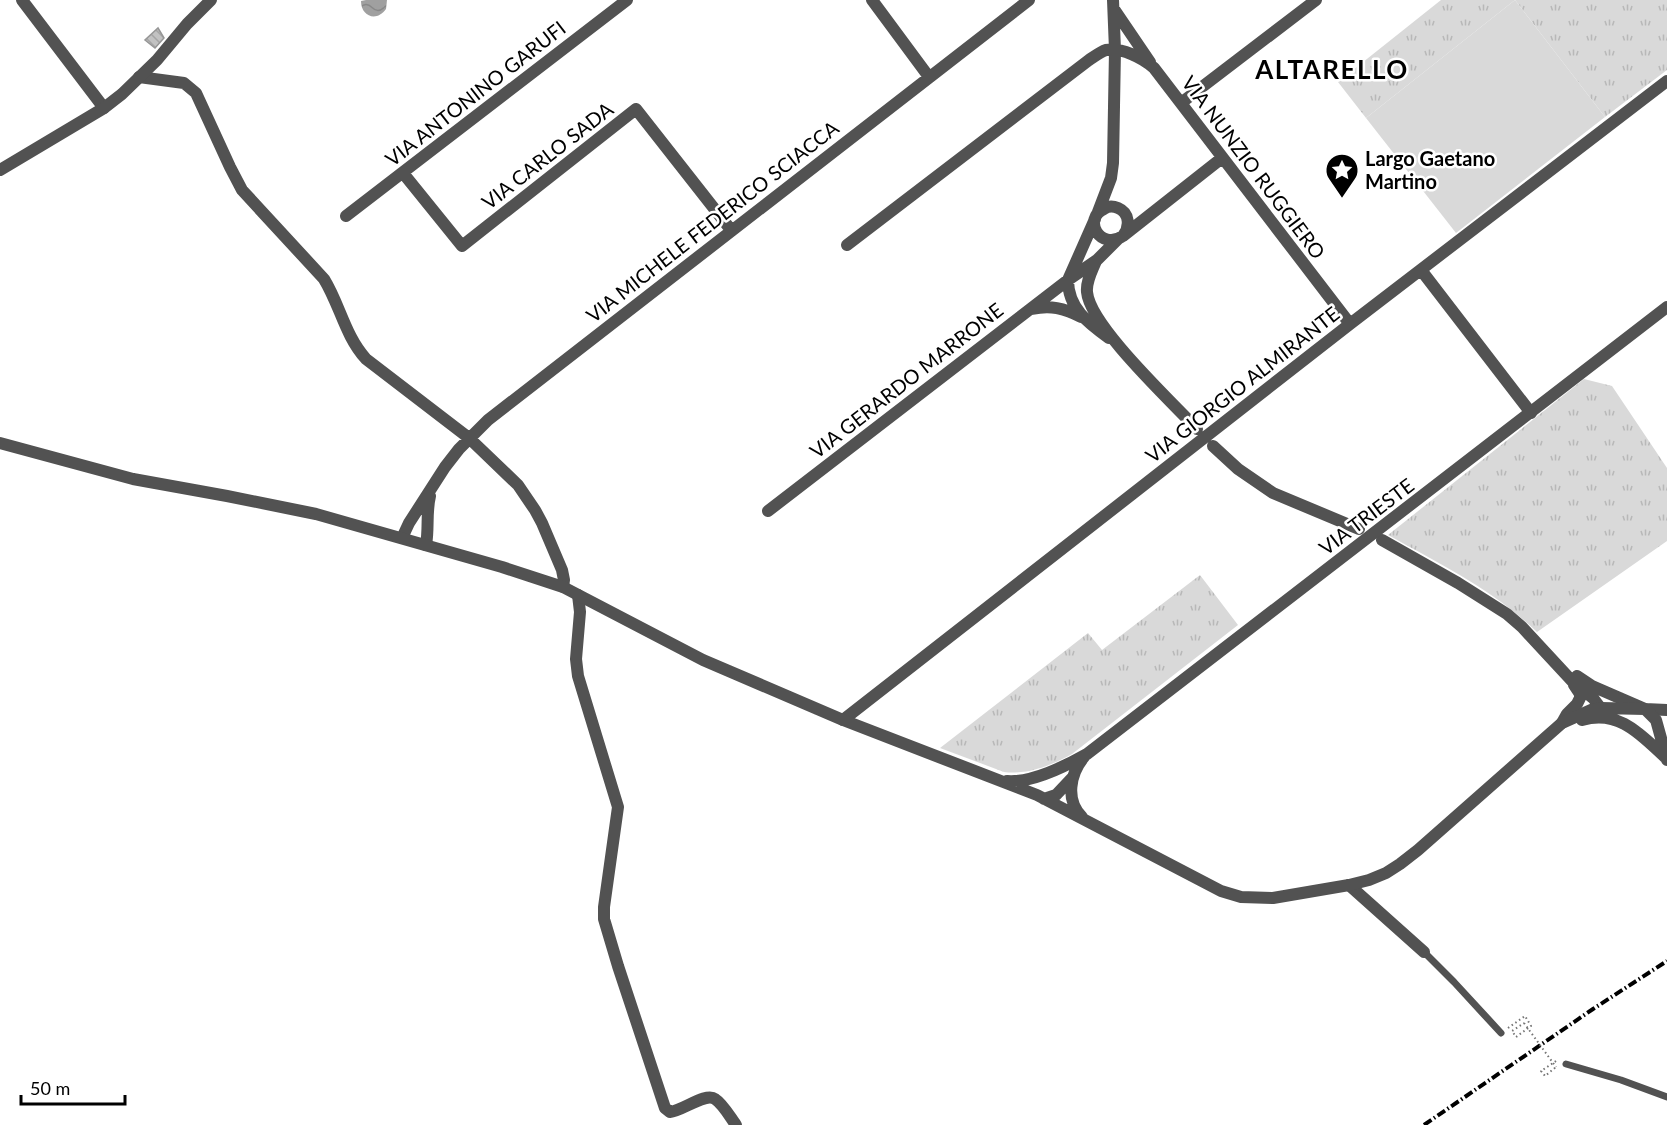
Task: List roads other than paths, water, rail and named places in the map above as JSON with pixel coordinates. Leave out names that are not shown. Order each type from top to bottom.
[{"type":"street","points":[[22,0],[104,108]]},
{"type":"street","points":[[0,170],[104,108],[122,94],[157,60],[211,0]]},
{"type":"street","name":"VIA ANTONINO GARUFI","points":[[346,216],[627,0]]},
{"type":"street","points":[[872,0],[929,77]]},
{"type":"street","name":"VIA MICHELE FEDERICO SCIACCA","points":[[402,538],[445,467],[488,420],[1029,0]]},
{"type":"street","points":[[1181,103],[1316,0]]},
{"type":"street","points":[[1083,319],[1070,298],[1068,280],[1111,178],[1115,50],[1113,4]]},
{"type":"street","points":[[1113,4],[1154,68]]},
{"type":"street","points":[[847,245],[1089,60],[1106,50],[1115,50]]},
{"type":"street","name":"VIA NUNZIO RUGGIERO","points":[[1115,50],[1136,55],[1154,68],[1350,324]]},
{"type":"street","points":[[139,77],[184,83],[196,93],[243,190],[324,279],[345,328],[358,350],[366,359],[470,438],[507,473],[531,504],[542,523],[562,570],[563,587]]},
{"type":"street","name":"VIA GIORGIO ALMIRANTE","points":[[843,720],[1350,324],[1667,81]]},
{"type":"street","name":"VIA CARLO SADA","points":[[404,173],[462,246],[636,109],[730,230]]},
{"type":"street","name":"VIA GERARDO MARRONE","points":[[768,511],[1097,260],[1121,238],[1222,158]]},
{"type":"street","points":[[1113,206],[1123,211],[1128,221],[1126,232],[1121,238],[1107,240],[1098,234],[1094,224],[1096,216],[1107,207],[1113,206]]},
{"type":"street","points":[[1097,260],[1088,279],[1089,302],[1116,343],[1197,429]]},
{"type":"street","points":[[1422,270],[1531,413]]},
{"type":"street","points":[[1030,309],[1040,307],[1069,310],[1116,343]]},
{"type":"street","name":"VIA TRIESTE","points":[[1087,754],[1667,308]]},
{"type":"street","points":[[0,443],[133,479],[316,514],[502,567],[563,587],[703,660],[843,720],[1044,799],[1221,891],[1241,897],[1273,898],[1349,885],[1386,873],[1400,864],[1562,723],[1592,710],[1604,713],[1632,728],[1645,737],[1666,759]]},
{"type":"street","points":[[1213,446],[1238,469],[1273,493],[1359,529]]},
{"type":"street","points":[[426,545],[428,506],[434,487]]},
{"type":"street","points":[[1382,540],[1458,583],[1507,614],[1522,627],[1560,667],[1580,694],[1577,704],[1562,723]]},
{"type":"street","points":[[578,595],[580,612],[576,659],[578,676],[618,807],[604,907],[604,919],[618,966],[665,1108],[670,1112],[677,1111],[710,1096],[716,1099],[736,1125]]},
{"type":"street","points":[[1560,667],[1592,686],[1645,709],[1656,720],[1664,736],[1666,759]]},
{"type":"street","points":[[1572,681],[1593,698],[1604,713]]},
{"type":"street","points":[[1545,737],[1604,713],[1645,709],[1667,710]]},
{"type":"street","points":[[1645,737],[1657,740],[1664,736]]},
{"type":"street","points":[[998,781],[1018,781],[1063,766],[1087,754]]},
{"type":"street","points":[[1044,799],[1056,795],[1072,778],[1087,754]]},
{"type":"street","points":[[1044,799],[1040,791],[1041,785],[1044,780],[1063,766]]},
{"type":"street","points":[[1072,778],[1073,800],[1083,819]]},
{"type":"street","points":[[1349,885],[1424,952]]},
{"type":"lane","points":[[1424,952],[1501,1033]]},
{"type":"lane","points":[[1566,1064],[1621,1080],[1667,1097]]},
{"type":"water","points":[[387,0],[386,9],[378,15],[370,16],[362,6],[361,1]]},
{"type":"railway","points":[[1424,1125],[1667,961]]},
{"type":"place","name":"Largo Gaetano Martino","points":[[1342,199]]},
{"type":"district","name":"ALTARELLO","points":[[1332,69]]}]
